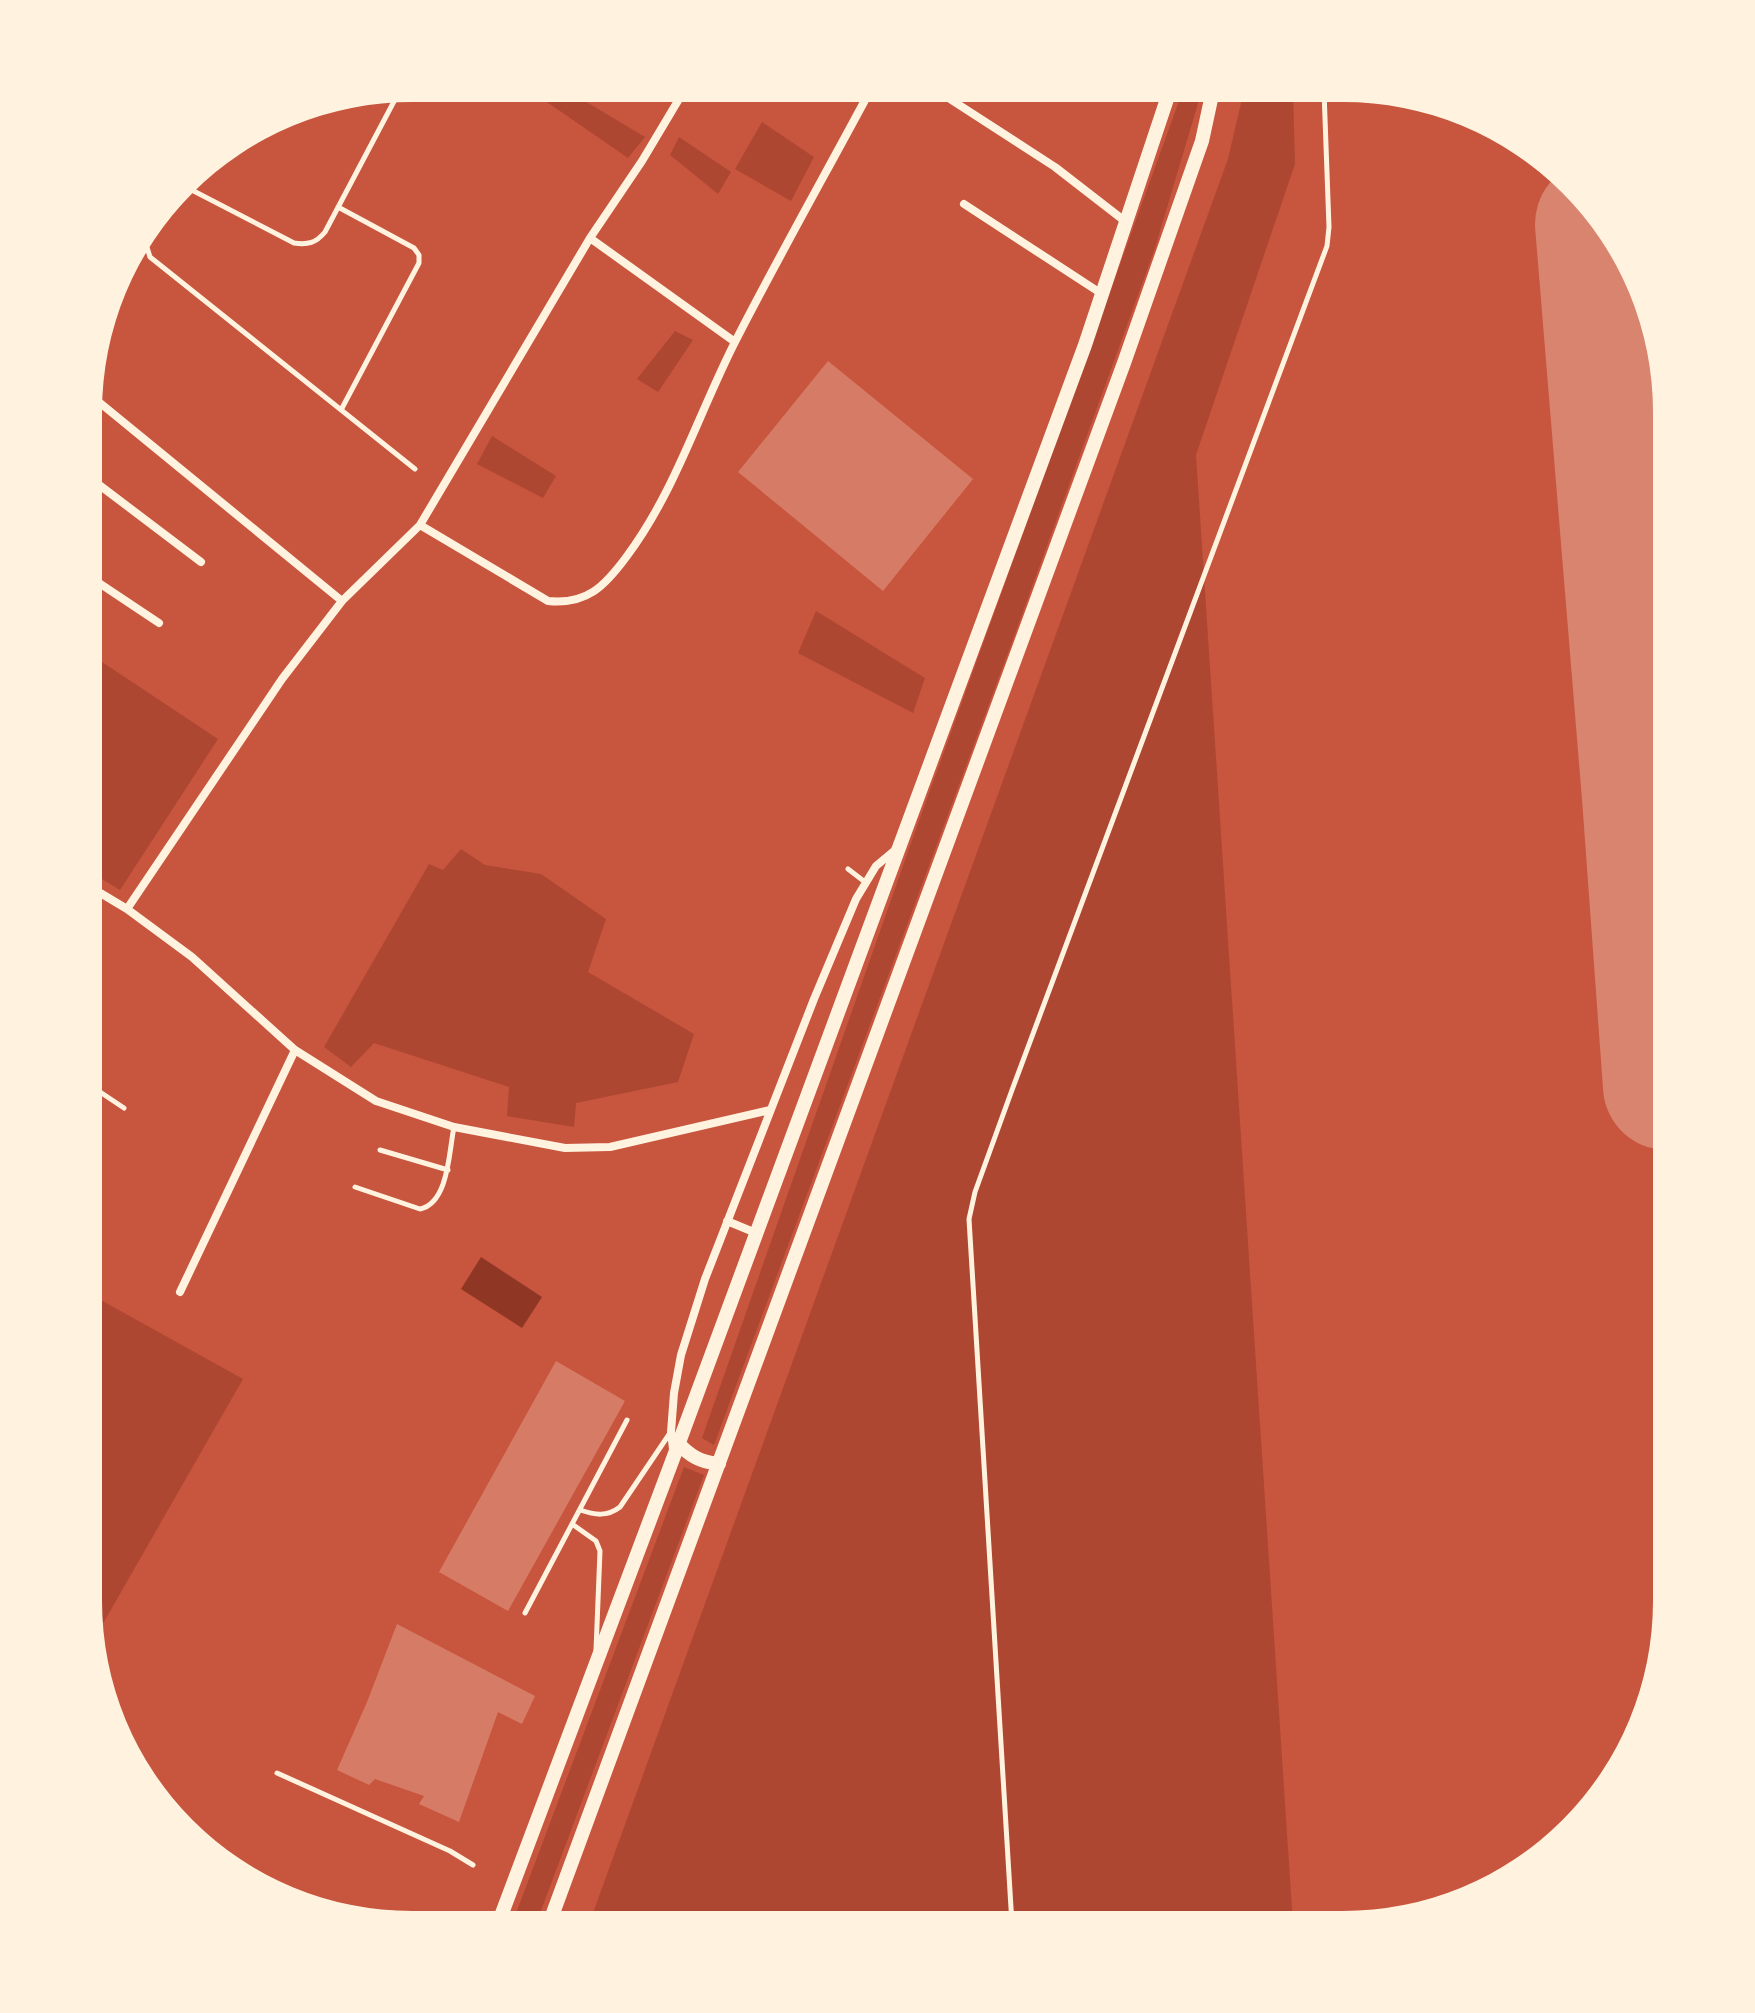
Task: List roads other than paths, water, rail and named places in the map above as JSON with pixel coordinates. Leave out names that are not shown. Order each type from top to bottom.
[{"type":"main road","points":[[503,1911],[1102,294],[1166,102]]},
{"type":"main road","points":[[554,1911],[1124,363],[1202,141],[1210,102]]},
{"type":"main road","points":[[674,1444],[703,1463],[719,1464]]},
{"type":"street","points":[[127,909],[282,679],[342,601],[420,525],[590,238],[677,102]]},
{"type":"street","points":[[420,525],[548,601],[568,603],[583,599],[597,589],[627,556],[677,472],[735,342],[864,102]]},
{"type":"street","points":[[955,102],[1055,167],[1126,222]]},
{"type":"street","points":[[964,204],[1102,294]]},
{"type":"street","points":[[590,238],[735,342]]},
{"type":"street","points":[[102,405],[342,601]]},
{"type":"street","points":[[102,487],[201,562]]},
{"type":"street","points":[[102,585],[159,623]]},
{"type":"street","points":[[674,1444],[681,1355],[727,1221],[814,999],[865,882],[876,866],[898,848]]},
{"type":"street","points":[[102,894],[192,957],[295,1050],[376,1101],[454,1127],[565,1148],[610,1147],[770,1110]]},
{"type":"street","points":[[180,1292],[295,1050]]},
{"type":"street","points":[[727,1221],[756,1233]]},
{"type":"lane","points":[[1011,1911],[969,1219],[975,1192],[1017,1075],[1327,246],[1324,102]]},
{"type":"lane","points":[[195,191],[294,243],[306,245],[318,241],[393,103]]},
{"type":"lane","points":[[338,207],[414,248],[419,255],[419,263],[341,410]]},
{"type":"lane","points":[[148,250],[150,257],[415,469]]},
{"type":"lane","points":[[848,869],[865,882]]},
{"type":"lane","points":[[102,1093],[124,1108]]},
{"type":"lane","points":[[355,1187],[424,1209],[440,1190],[448,1170],[454,1127]]},
{"type":"lane","points":[[380,1150],[448,1170]]},
{"type":"lane","points":[[525,1613],[627,1420]]},
{"type":"lane","points":[[580,1510],[602,1515],[620,1507],[674,1444]]},
{"type":"lane","points":[[572,1524],[596,1541],[600,1551],[602,1567],[594,1667]]},
{"type":"lane","points":[[277,1773],[450,1851],[473,1865]]}]
